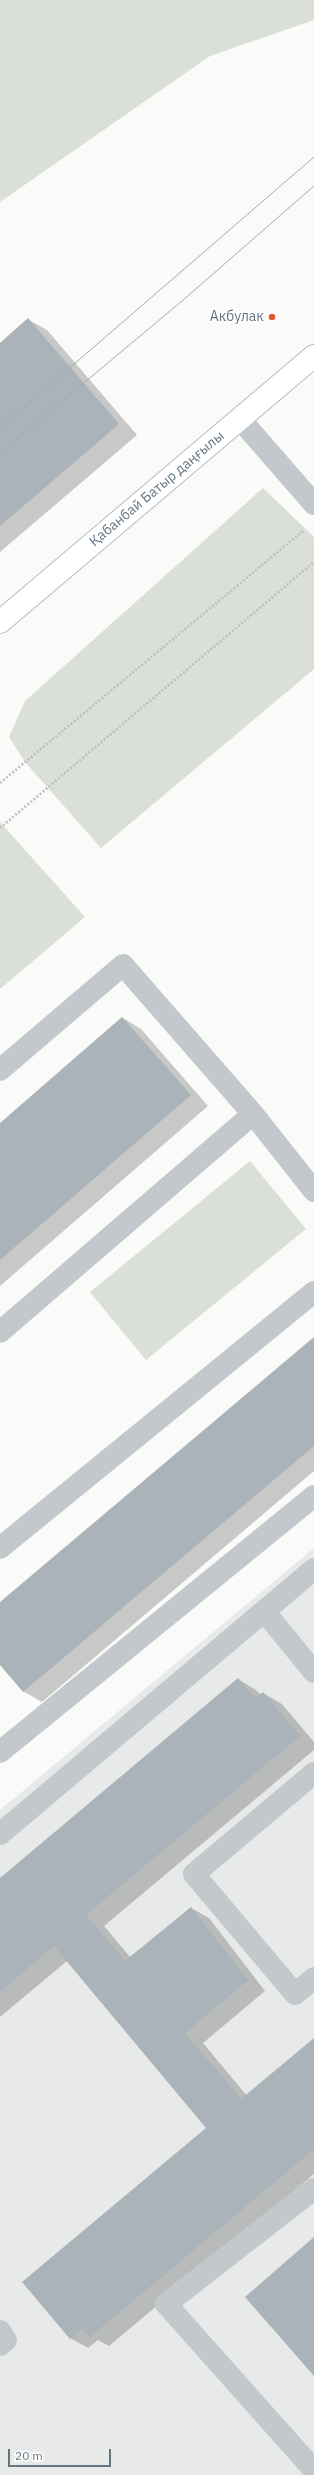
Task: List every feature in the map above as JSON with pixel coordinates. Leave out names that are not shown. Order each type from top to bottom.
[{"type":"main road","name":"Қабанбай Батыр даңғылы","points":[[0,622],[314,356]]},
{"type":"street","points":[[240,419],[314,504]]},
{"type":"street","points":[[0,1070],[123,965],[253,1114],[314,1191]]},
{"type":"street","points":[[0,1332],[253,1114]]},
{"type":"street","points":[[0,1548],[314,1292]]},
{"type":"street","points":[[0,1752],[314,1496]]},
{"type":"street","points":[[0,1834],[314,1569]]},
{"type":"street","points":[[264,1611],[314,1672]]},
{"type":"street","points":[[314,1773],[194,1874],[295,1994],[314,1978]]},
{"type":"street","points":[[314,2189],[166,2304],[314,2470]]},
{"type":"street","points":[[0,2332],[6,2340],[0,2345]]},
{"type":"path","points":[[0,783],[306,529]]},
{"type":"path","points":[[0,828],[314,562]]},
{"type":"shaded area","points":[[0,0],[314,0],[314,20],[210,56],[0,202]]},
{"type":"shaded area","points":[[263,488],[314,537],[314,669],[101,848],[25,762],[9,737],[25,701]]},
{"type":"shaded area","points":[[0,822],[85,917],[0,989]]},
{"type":"shaded area","points":[[250,1161],[306,1229],[146,1360],[90,1292]]},
{"type":"shaded area","points":[[314,1548],[314,2475],[0,2475],[0,1810]]},
{"type":"building","points":[[28,318],[119,424],[0,526],[0,343]]},
{"type":"building","points":[[122,1017],[191,1095],[0,1260],[0,1123]]},
{"type":"building","points":[[314,1337],[314,1446],[23,1692],[0,1665],[0,1602]]},
{"type":"building","points":[[238,1678],[255,1698],[263,1692],[300,1736],[86,1915],[125,1961],[191,1907],[248,1980],[185,2033],[241,2099],[314,2038],[314,2149],[90,2337],[82,2328],[70,2339],[22,2282],[206,2128],[54,1946],[0,1992],[0,1878]]},
{"type":"building","points":[[314,2237],[314,2376],[245,2297]]},
{"type":"tram line","points":[[0,428],[314,157]]},
{"type":"tram line","points":[[0,453],[182,301],[314,186]]},
{"type":"place","name":"Акбулак","points":[[272,317]]}]
